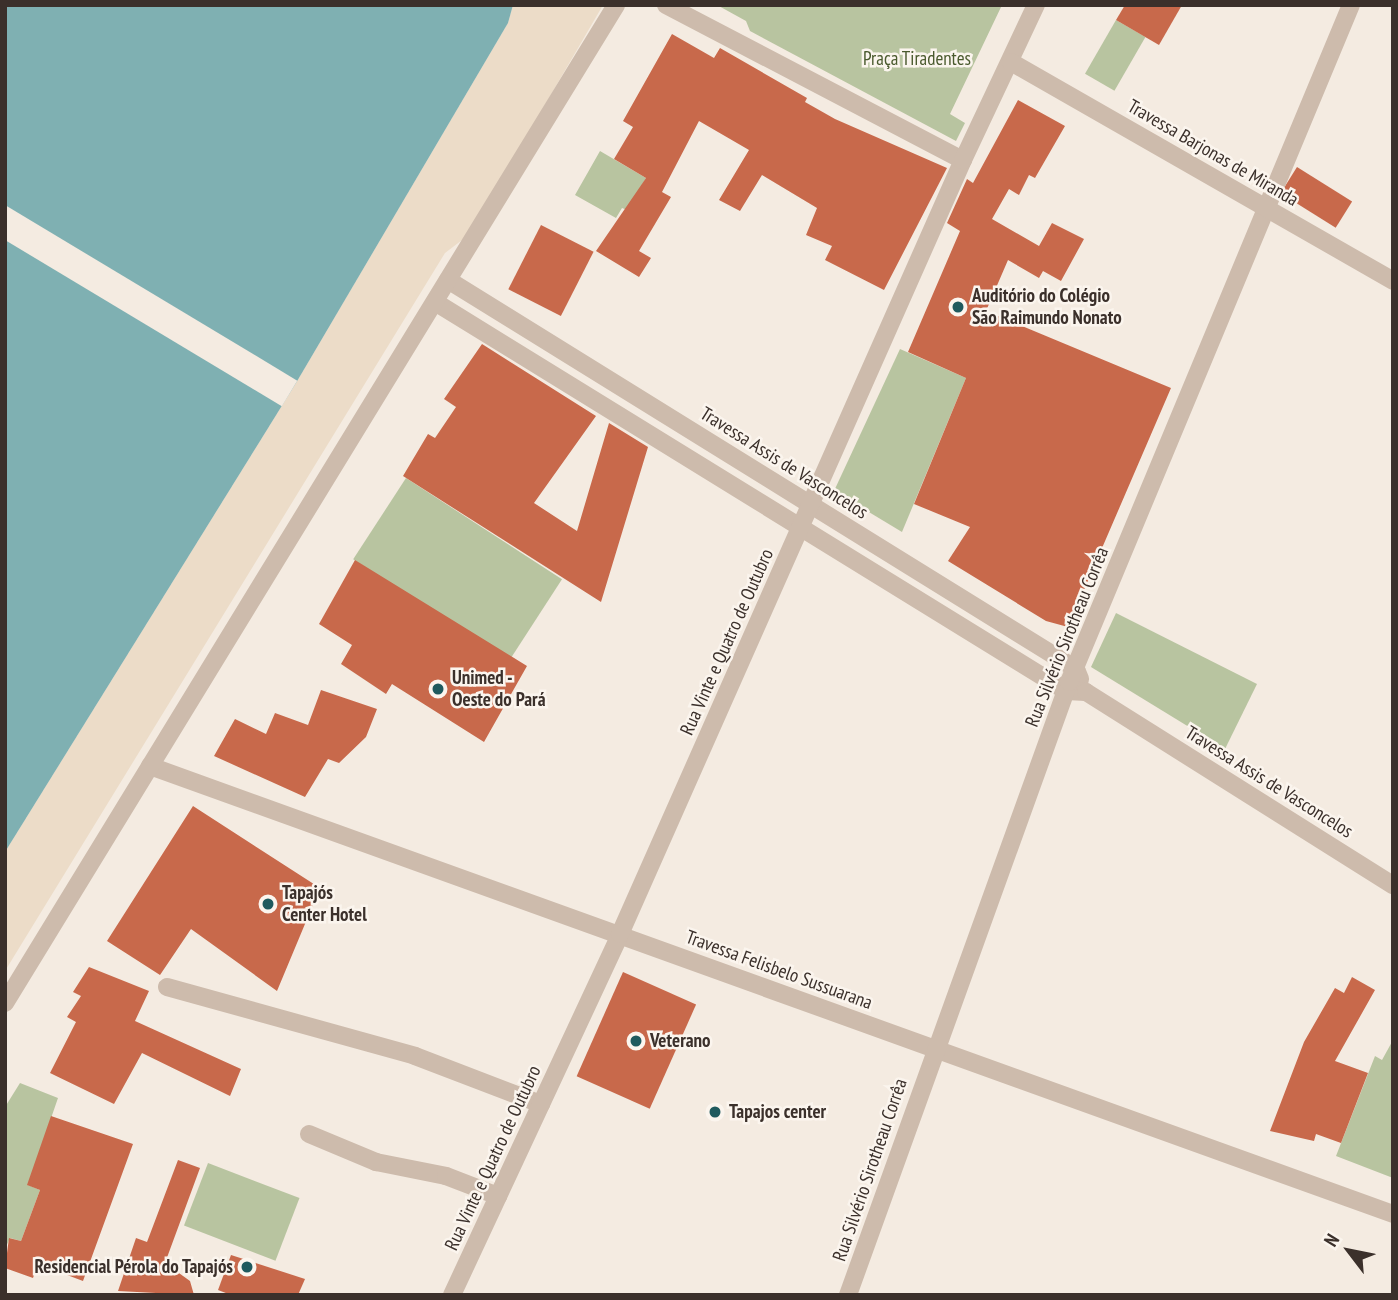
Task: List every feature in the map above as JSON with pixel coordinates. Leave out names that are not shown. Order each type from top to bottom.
[{"type":"street","points":[[5,1003],[616,5]]},
{"type":"street","points":[[666,5],[963,160]]},
{"type":"street","name":"Rua Vinte e Quatro de Outubro","points":[[452,1295],[620,934],[963,160],[1036,5]]},
{"type":"street","name":"Rua Silvério Sirotheau Corrêa","points":[[848,1295],[1066,691],[1351,5]]},
{"type":"street","name":"Travessa Barjonas de Miranda","points":[[1011,62],[1393,281]]},
{"type":"street","name":"Travessa Assis de Vasconcelos","points":[[448,280],[1076,669]]},
{"type":"street","name":"Travessa Assis de Vasconcelos","points":[[435,302],[802,525],[1066,691],[1086,692],[1393,885]]},
{"type":"street","points":[[1076,669],[1086,692]]},
{"type":"street","name":"Travessa Felisbelo Sussuarana","points":[[150,766],[1393,1213]]},
{"type":"street","points":[[167,987],[415,1056],[541,1104]]},
{"type":"street","points":[[309,1134],[376,1162],[446,1176],[498,1196]]},
{"type":"green space","name":"Praça Tiradentes","points":[[717,5],[1002,5],[950,114],[965,123],[956,141],[750,31],[746,21]]},
{"type":"green space","points":[[1116,20],[1145,37],[1114,91],[1085,74]]},
{"type":"green space","points":[[600,151],[646,178],[627,210],[622,208],[616,218],[575,195]]},
{"type":"green space","points":[[900,349],[966,378],[902,532],[834,491]]},
{"type":"green space","points":[[406,478],[562,579],[509,661],[353,559]]},
{"type":"green space","points":[[1116,613],[1257,684],[1225,749],[1091,667]]},
{"type":"green space","points":[[1393,1040],[1393,1178],[1336,1156],[1375,1056],[1382,1060]]},
{"type":"green space","points":[[20,1083],[58,1098],[28,1185],[40,1190],[21,1241],[10,1238],[5,1249],[5,1107]]},
{"type":"green space","points":[[208,1163],[299,1198],[275,1261],[184,1226]]},
{"type":"shaded area","points":[[513,5],[603,5],[470,234],[445,253],[5,971],[5,852],[296,383],[508,23]]},
{"type":"water","points":[[5,5],[513,5],[508,23],[296,383],[5,852]]},
{"type":"pier","points":[[5,205],[297,381],[282,406],[5,240]]},
{"type":"building","points":[[1125,5],[1182,5],[1159,45],[1116,20]]},
{"type":"building","points":[[672,34],[714,58],[720,48],[807,98],[805,102],[835,119],[947,168],[884,290],[825,260],[832,246],[806,235],[817,208],[762,175],[740,211],[719,200],[749,150],[699,121],[662,192],[671,197],[639,251],[651,258],[639,277],[596,251],[646,178],[614,159],[633,127],[623,121]]},
{"type":"building","points":[[1018,100],[1065,126],[1035,178],[1029,175],[1019,195],[1009,189],[992,219],[1039,246],[1052,223],[1084,239],[1061,281],[1043,271],[1039,278],[1008,260],[986,311],[1171,388],[1068,627],[1046,621],[948,561],[970,527],[914,504],[966,378],[908,352],[960,231],[947,223],[967,179],[973,183]]},
{"type":"building","points":[[1297,167],[1352,201],[1336,228],[1281,193]]},
{"type":"building","points":[[541,225],[594,252],[561,316],[508,289]]},
{"type":"building","points":[[482,344],[596,416],[534,503],[577,531],[609,423],[648,447],[601,602],[403,476],[428,434],[435,438],[456,407],[444,399]]},
{"type":"building","points":[[355,560],[527,666],[484,742],[392,684],[386,694],[341,664],[352,645],[319,624]]},
{"type":"building","points":[[321,690],[377,709],[366,737],[339,763],[328,759],[305,797],[214,756],[235,719],[266,734],[275,713],[308,725]]},
{"type":"building","name":"Tapajós Center Hotel","points":[[193,806],[320,888],[277,991],[191,929],[160,975],[107,941]]},
{"type":"building","points":[[89,967],[149,991],[135,1021],[241,1069],[230,1096],[142,1053],[114,1104],[50,1073],[76,1022],[67,1017],[81,996],[73,992]]},
{"type":"building","name":"Veterano","points":[[623,972],[696,1005],[650,1109],[577,1076]]},
{"type":"building","points":[[1352,977],[1375,990],[1335,1061],[1368,1073],[1341,1143],[1316,1134],[1314,1141],[1270,1131],[1304,1042],[1335,988],[1344,993]]},
{"type":"building","points":[[51,1116],[133,1144],[83,1281],[38,1264],[33,1278],[5,1268],[9,1238],[21,1241],[40,1190],[27,1185]]},
{"type":"building","points":[[178,1160],[200,1168],[165,1263],[190,1281],[194,1295],[118,1291],[136,1238],[147,1242]]},
{"type":"building","name":"Residencial Pérola do Tapajós","points":[[231,1255],[305,1279],[298,1295],[231,1295],[218,1290]]},
{"type":"place","name":"Auditório do Colégio São Raimundo Nonato","points":[[958,307]]},
{"type":"place","name":"Unimed - Oeste do Pará","points":[[438,689]]},
{"type":"place","name":"Tapajós Center Hotel","points":[[268,904]]},
{"type":"place","name":"Veterano","points":[[636,1041]]},
{"type":"place","name":"Tapajos center","points":[[715,1112]]},
{"type":"place","name":"Residencial Pérola do Tapajós","points":[[247,1267]]}]
